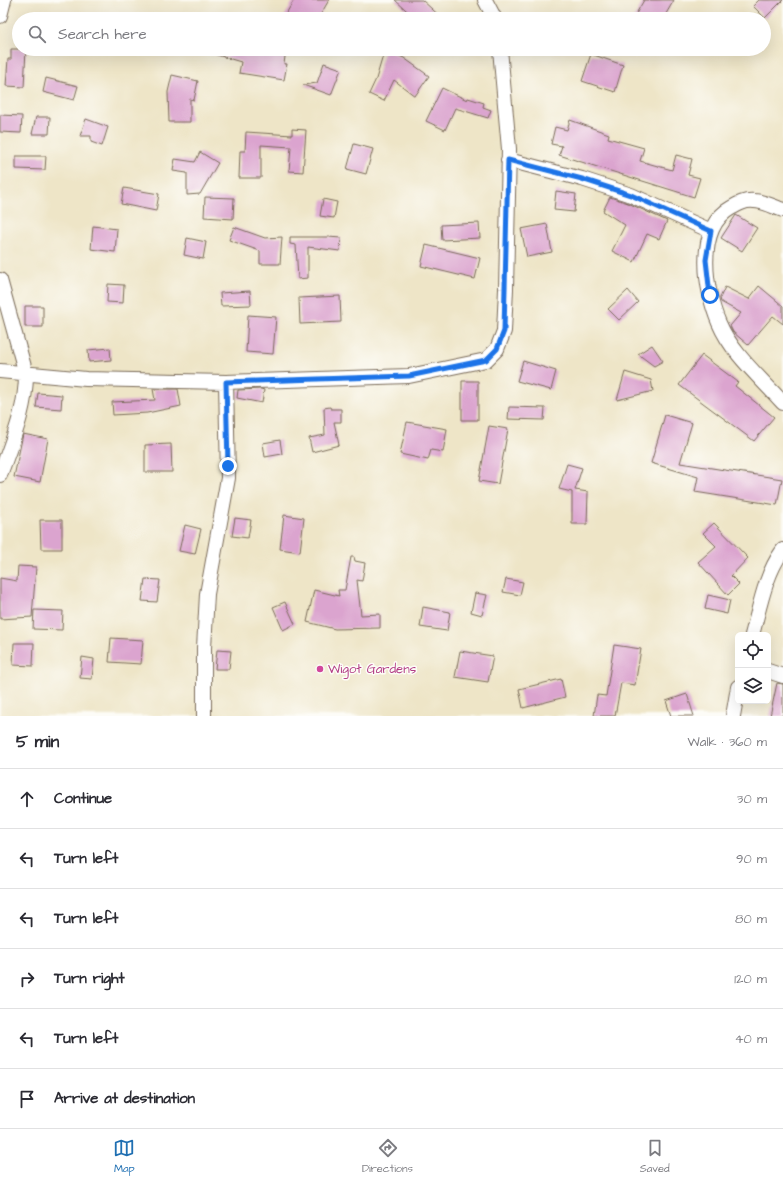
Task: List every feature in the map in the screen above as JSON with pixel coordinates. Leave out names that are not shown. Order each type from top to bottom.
[{"type":"street","points":[[0,16],[4,0]]},
{"type":"street","points":[[485,0],[491,12]]},
{"type":"street","points":[[0,371],[86,379],[226,382],[409,376],[486,360],[497,349],[504,331],[508,160],[501,56]]},
{"type":"street","points":[[508,160],[582,179],[631,195],[711,231]]},
{"type":"street","points":[[783,210],[754,201],[742,202],[727,211],[711,231],[706,260],[710,295],[719,323],[735,350],[783,403]]},
{"type":"street","points":[[0,280],[26,374],[26,390],[22,413],[0,475]]},
{"type":"street","points":[[0,320],[8,308]]},
{"type":"street","points":[[204,716],[204,676],[208,594],[228,478],[226,382]]},
{"type":"street","points":[[753,632],[765,585],[776,560],[783,550]]},
{"type":"street","points":[[771,672],[783,676]]},
{"type":"street","points":[[733,716],[735,704]]},
{"type":"building","points":[[294,0],[329,0],[322,12],[287,12]]},
{"type":"building","points":[[395,0],[422,0],[435,12],[408,12]]},
{"type":"building","points":[[644,0],[674,0],[667,12],[637,12]]},
{"type":"building","points":[[759,0],[783,0],[771,12],[759,12],[753,6]]},
{"type":"building","points":[[11,49],[12,56],[26,56],[24,87],[6,86],[8,59],[11,59]]},
{"type":"building","points":[[221,56],[285,56],[284,64],[287,64],[284,80],[239,73],[241,62]]},
{"type":"building","points":[[383,56],[400,56],[429,76],[415,96],[394,80],[384,101],[369,94],[376,79]]},
{"type":"building","points":[[590,56],[597,56],[623,65],[615,92],[582,81]]},
{"type":"building","points":[[324,63],[341,69],[331,95],[303,85],[317,83]]},
{"type":"building","points":[[172,75],[198,81],[194,100],[190,99],[190,122],[169,122],[168,92]]},
{"type":"building","points":[[46,78],[78,86],[74,100],[43,92]]},
{"type":"building","points":[[442,88],[467,100],[468,98],[484,103],[483,107],[491,110],[488,118],[455,108],[445,130],[426,121]]},
{"type":"building","points":[[0,115],[22,116],[21,133],[0,132]]},
{"type":"building","points":[[36,117],[50,117],[49,134],[32,134]]},
{"type":"building","points":[[86,119],[108,127],[102,146],[91,142],[91,136],[80,136]]},
{"type":"building","points":[[570,120],[609,134],[608,138],[644,148],[640,161],[672,170],[676,155],[692,159],[688,175],[700,178],[694,197],[559,155],[562,146],[551,144],[555,127],[567,130]]},
{"type":"building","points":[[292,129],[306,130],[303,172],[289,171],[291,147],[261,145],[261,178],[239,178],[240,151],[245,151],[246,132],[292,135]]},
{"type":"building","points":[[354,144],[373,149],[366,174],[347,169]]},
{"type":"building","points":[[200,152],[218,163],[200,194],[187,195],[187,173],[173,171],[175,159],[195,162]]},
{"type":"building","points":[[16,156],[46,156],[45,170],[16,169]]},
{"type":"building","points":[[124,188],[159,194],[156,211],[121,204]]},
{"type":"building","points":[[556,191],[576,194],[574,212],[554,210]]},
{"type":"building","points":[[205,197],[234,198],[233,219],[204,217]]},
{"type":"building","points":[[610,197],[628,203],[667,221],[659,239],[647,234],[634,262],[612,251],[625,225],[603,211]]},
{"type":"building","points":[[323,199],[337,202],[334,218],[320,216]]},
{"type":"building","points":[[736,215],[757,228],[742,251],[721,238]]},
{"type":"building","points":[[479,223],[480,238],[442,240],[441,225]]},
{"type":"building","points":[[547,224],[552,252],[527,257],[521,229]]},
{"type":"building","points":[[93,226],[117,229],[115,252],[91,249]]},
{"type":"building","points":[[234,227],[265,238],[282,237],[280,264],[260,264],[260,251],[229,240]]},
{"type":"building","points":[[290,237],[341,238],[340,251],[308,247],[308,278],[298,279],[296,245],[290,244]]},
{"type":"building","points":[[187,238],[206,242],[203,259],[184,255]]},
{"type":"building","points":[[426,245],[480,258],[475,279],[421,266]]},
{"type":"building","points":[[108,284],[124,285],[123,303],[107,302]]},
{"type":"building","points":[[759,286],[783,306],[783,324],[773,316],[748,345],[733,332],[730,326],[741,313],[721,302],[720,298],[725,287],[749,299]]},
{"type":"building","points":[[628,290],[638,302],[619,320],[608,309]]},
{"type":"building","points":[[250,291],[251,305],[221,306],[220,293]]},
{"type":"building","points":[[340,296],[341,322],[300,324],[299,298]]},
{"type":"building","points":[[25,306],[43,306],[43,327],[25,327]]},
{"type":"building","points":[[248,315],[276,317],[273,354],[246,352]]},
{"type":"building","points":[[652,345],[663,361],[654,366],[638,354]]},
{"type":"building","points":[[110,348],[111,360],[89,362],[88,350]]},
{"type":"building","points":[[702,355],[738,382],[735,386],[774,417],[754,441],[679,385]]},
{"type":"building","points":[[523,361],[556,371],[551,390],[517,381]]},
{"type":"building","points":[[625,372],[651,380],[653,391],[617,400]]},
{"type":"building","points":[[462,381],[478,381],[478,420],[462,420]]},
{"type":"building","points":[[153,389],[178,389],[181,406],[147,413],[113,415],[112,402],[155,400]]},
{"type":"building","points":[[238,390],[264,390],[262,403],[237,398]]},
{"type":"building","points":[[38,393],[62,395],[61,409],[36,407]]},
{"type":"building","points":[[330,407],[331,409],[341,409],[341,422],[334,422],[339,445],[312,452],[309,438],[325,435],[324,408]]},
{"type":"building","points":[[509,407],[545,408],[544,420],[508,419]]},
{"type":"building","points":[[665,415],[692,423],[680,463],[782,479],[777,505],[695,492],[698,477],[651,463]]},
{"type":"building","points":[[407,422],[447,429],[443,452],[431,450],[428,460],[400,454]]},
{"type":"building","points":[[489,426],[508,429],[498,484],[479,481]]},
{"type":"building","points":[[23,434],[48,439],[40,482],[14,477]]},
{"type":"building","points":[[280,440],[282,454],[265,457],[263,443]]},
{"type":"building","points":[[171,444],[172,472],[145,472],[145,445]]},
{"type":"building","points":[[567,464],[582,468],[575,490],[588,492],[587,524],[572,524],[572,492],[559,489]]},
{"type":"building","points":[[284,515],[304,518],[300,552],[280,549]]},
{"type":"building","points":[[235,518],[251,520],[248,538],[232,536]]},
{"type":"building","points":[[40,520],[62,520],[62,549],[41,549]]},
{"type":"building","points":[[714,523],[748,558],[731,576],[739,584],[728,595],[698,562],[716,546],[703,533]]},
{"type":"building","points":[[185,525],[201,529],[195,554],[179,551]]},
{"type":"building","points":[[351,557],[354,557],[355,561],[365,563],[362,581],[357,580],[361,615],[380,614],[380,628],[335,629],[307,622],[314,590],[339,596],[338,590],[345,590]]},
{"type":"building","points":[[18,566],[36,567],[32,617],[0,619],[0,578],[17,581]]},
{"type":"building","points":[[145,579],[160,580],[157,602],[142,601]]},
{"type":"building","points":[[506,579],[523,582],[520,595],[503,592]]},
{"type":"building","points":[[475,593],[487,595],[482,615],[471,612]]},
{"type":"building","points":[[708,595],[730,600],[727,614],[705,609]]},
{"type":"building","points":[[285,602],[295,624],[283,630],[273,607]]},
{"type":"building","points":[[423,607],[450,612],[447,631],[420,627]]},
{"type":"building","points":[[34,610],[63,611],[62,630],[33,629]]},
{"type":"building","points":[[111,638],[143,640],[141,664],[109,662]]},
{"type":"building","points":[[14,643],[34,643],[33,666],[13,665]]},
{"type":"building","points":[[614,645],[641,649],[635,685],[621,683],[615,716],[594,716],[597,695],[606,696]]},
{"type":"building","points":[[217,650],[231,651],[229,669],[215,669]]},
{"type":"building","points":[[460,651],[493,656],[488,682],[455,677]]},
{"type":"building","points":[[82,657],[94,659],[92,679],[80,678]]},
{"type":"building","points":[[561,679],[565,697],[523,708],[519,689]]},
{"type":"building","points":[[777,683],[783,684],[783,716],[770,716]]},
{"type":"building","points":[[687,694],[694,716],[671,716],[666,701]]},
{"type":"place","name":"Wigot Gardens","points":[[320,669]]},
{"type":"route","points":[[228,466],[226,382],[409,376],[486,360],[497,349],[504,331],[508,160],[582,179],[631,195],[711,231],[706,260],[710,295]]}]
